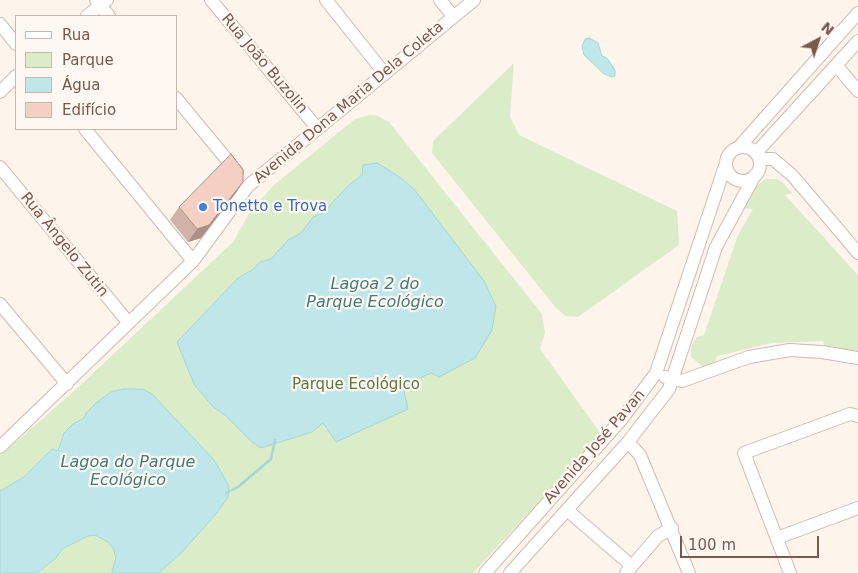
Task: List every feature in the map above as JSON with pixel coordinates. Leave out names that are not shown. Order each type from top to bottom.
[{"type":"street","name":"Rua João Buzolin","points":[[211,0],[317,128]]},
{"type":"street","points":[[326,0],[385,74]]},
{"type":"street","points":[[440,0],[453,16]]},
{"type":"street","name":"Avenida Dona Maria Dela Coleta","points":[[0,447],[193,261],[248,186],[474,0]]},
{"type":"street","points":[[88,15],[101,2],[108,15]]},
{"type":"street","points":[[858,13],[738,147],[730,153],[726,163],[730,174],[739,180],[745,180],[756,175],[759,170],[758,156],[858,41]]},
{"type":"street","points":[[0,24],[15,43]]},
{"type":"street","points":[[836,65],[858,91]]},
{"type":"street","points":[[0,92],[15,77]]},
{"type":"street","points":[[178,100],[248,186]]},
{"type":"street","points":[[86,130],[193,261]]},
{"type":"street","points":[[738,147],[748,148],[758,156],[773,159],[793,176],[858,253]]},
{"type":"street","name":"Avenida José Pavan","points":[[484,573],[621,420],[656,373],[726,163]]},
{"type":"street","name":"Rua Ângelo Zutin","points":[[0,167],[128,322]]},
{"type":"street","name":"Avenida José Pavan","points":[[510,573],[628,442],[669,389],[716,247],[756,175]]},
{"type":"street","points":[[0,304],[67,384]]},
{"type":"street","points":[[656,373],[673,380],[682,381],[749,356],[790,350],[822,352],[858,358]]},
{"type":"street","points":[[790,573],[744,453],[850,414],[858,416]]},
{"type":"street","points":[[628,442],[640,455],[672,528],[689,573]]},
{"type":"street","points":[[777,538],[858,508]]},
{"type":"street","points":[[567,510],[629,569],[658,536],[672,528]]},
{"type":"green space","points":[[514,63],[510,117],[519,135],[677,211],[679,245],[578,317],[566,316],[556,308],[432,153],[433,141]]},
{"type":"green space","name":"Parque Ecológico","points":[[369,115],[378,116],[389,122],[542,314],[545,333],[540,349],[601,434],[473,573],[0,573],[0,456],[73,392],[233,242],[251,210],[274,185],[355,119]]},
{"type":"green space","points":[[766,179],[777,179],[782,182],[792,193],[785,195],[858,275],[858,351],[825,347],[823,341],[772,343],[717,356],[713,366],[703,367],[691,357],[691,346],[697,337],[704,335],[738,235],[753,209],[742,208],[757,186]]},
{"type":"water","points":[[589,38],[598,43],[602,56],[607,58],[615,70],[615,76],[612,77],[604,74],[584,55],[582,46],[585,39]]},
{"type":"water","name":"Lagoa 2 do Parque Ecológico","points":[[377,163],[414,189],[484,281],[496,306],[492,330],[475,358],[439,377],[431,373],[403,386],[408,409],[336,442],[323,423],[312,432],[261,448],[252,442],[225,415],[212,406],[194,384],[177,342],[238,278],[252,270],[260,262],[271,259],[288,240],[301,233],[313,217],[326,212],[349,185],[362,175],[363,165]]},
{"type":"water","name":"Lagoa do Parque Ecológico","points":[[123,389],[143,389],[152,394],[214,460],[229,486],[228,497],[216,514],[182,552],[159,573],[112,573],[116,557],[113,548],[108,542],[95,535],[88,536],[62,549],[56,558],[37,573],[0,573],[0,491],[24,477],[52,449],[58,451],[64,433],[73,424],[84,418],[86,413],[96,403],[111,392]]},
{"type":"building","name":"Tonetto e Trova","points":[[231,154],[243,170],[243,182],[209,225],[197,229],[179,207]]},
{"type":"waterway","points":[[226,493],[238,487],[271,459],[275,440]]},
{"type":"place","name":"Tonetto e Trova","points":[[203,207]]}]
